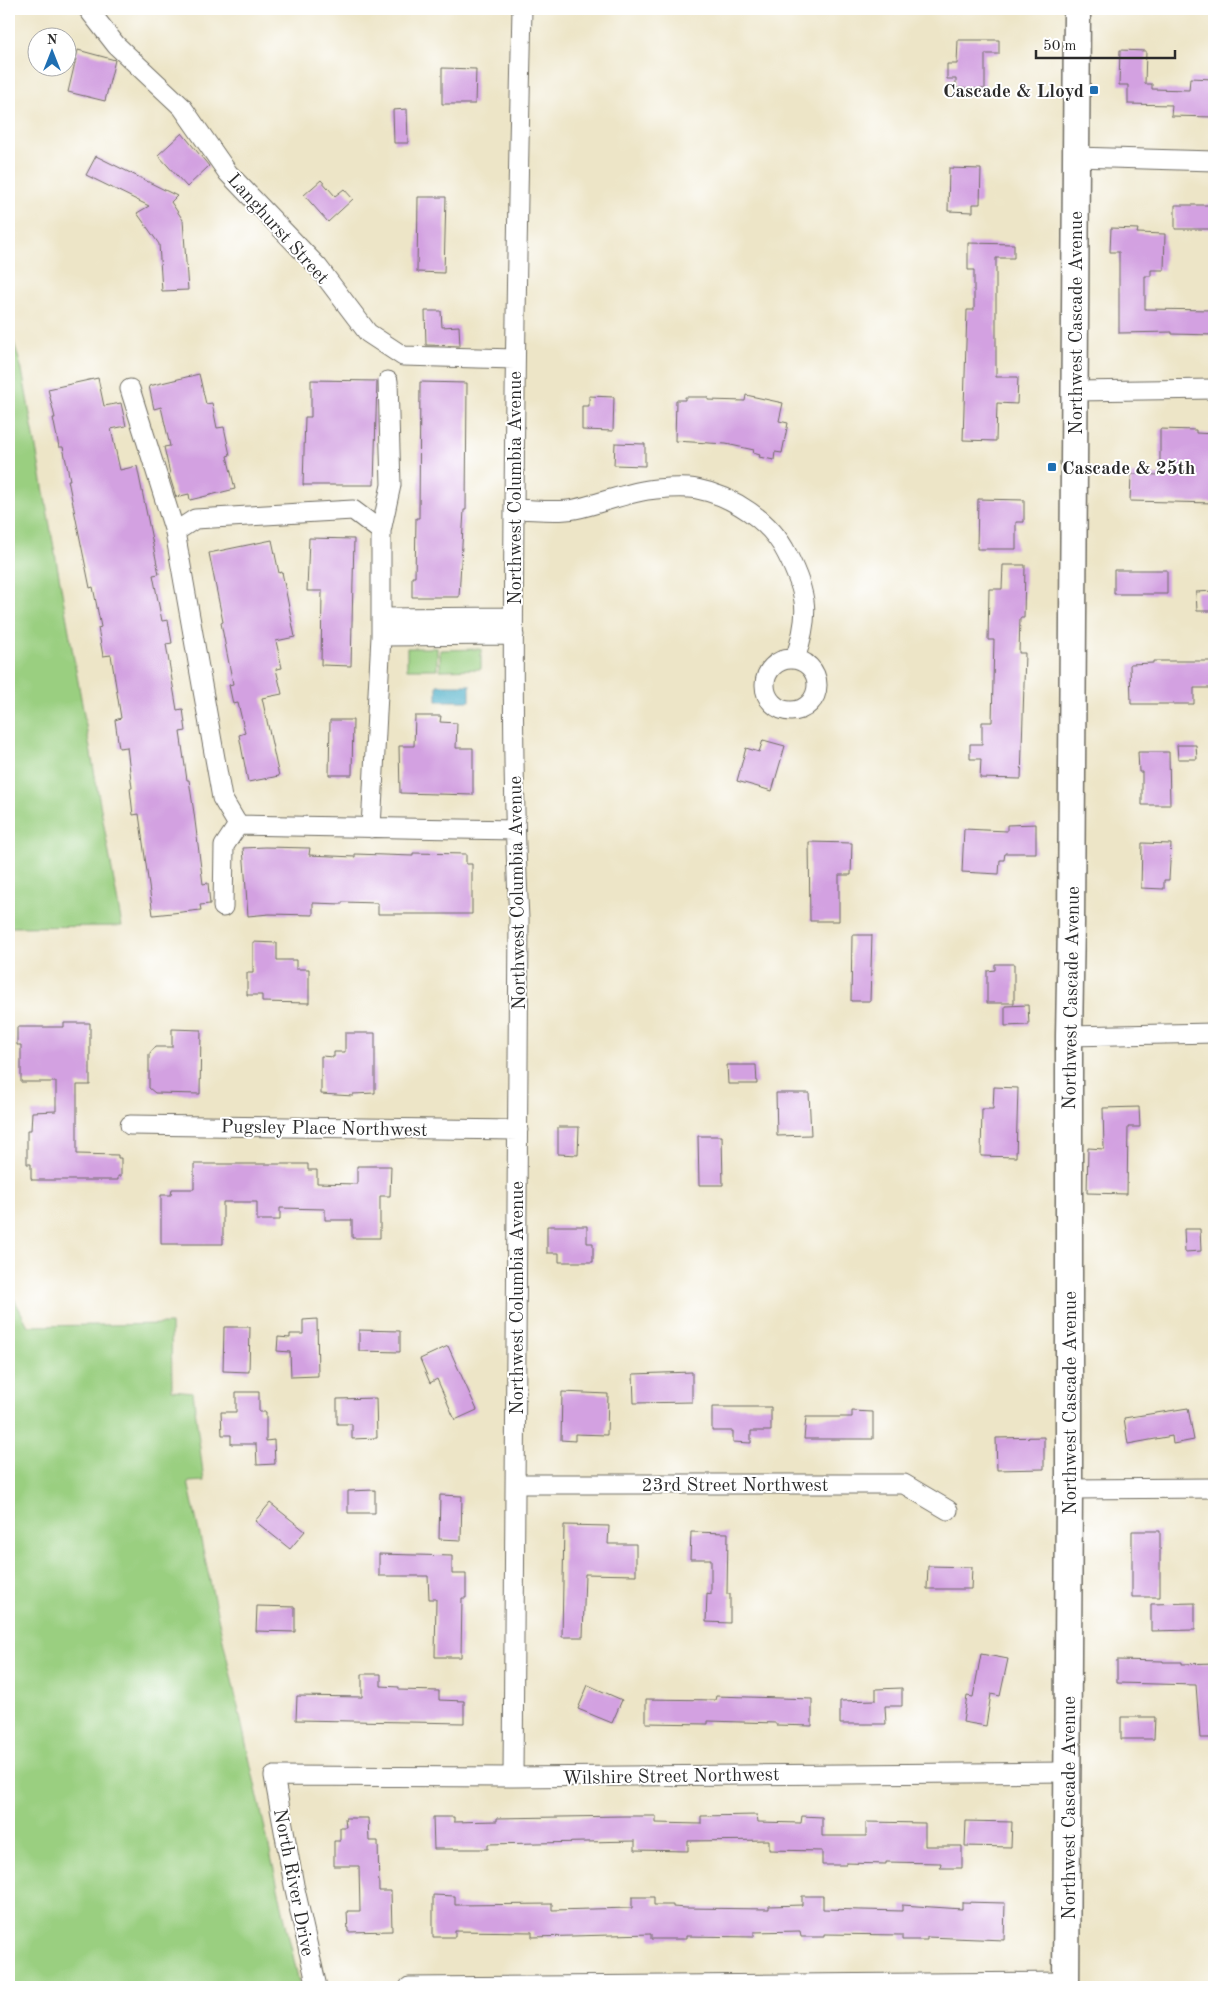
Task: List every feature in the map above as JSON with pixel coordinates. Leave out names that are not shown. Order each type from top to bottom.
[{"type":"street","name":"Langhurst Street","points":[[88,9],[116,45],[182,107],[228,173],[318,267],[368,333],[403,356],[515,359]]},
{"type":"street","name":"Northwest Columbia Avenue","points":[[513,1777],[519,919],[515,830],[513,626],[515,359],[522,9]]},
{"type":"street","name":"Northwest Cascade Avenue","points":[[1066,1984],[1069,1489],[1068,1036],[1072,923],[1077,9]]},
{"type":"street","points":[[1076,157],[1214,162]]},
{"type":"street","points":[[371,828],[381,627],[381,531],[391,486],[388,381]]},
{"type":"street","points":[[130,389],[175,532],[222,798],[238,825]]},
{"type":"street","points":[[1075,391],[1214,389]]},
{"type":"street","points":[[514,510],[573,510],[654,489],[697,489],[732,502],[758,518],[782,544],[800,579],[806,612],[803,635],[795,659]]},
{"type":"street","points":[[175,532],[195,519],[353,510],[381,531]]},
{"type":"street","points":[[381,627],[513,626]]},
{"type":"street","points":[[238,825],[515,830]]},
{"type":"street","points":[[223,907],[224,846],[238,825]]},
{"type":"street","points":[[1068,1036],[1214,1033]]},
{"type":"street","name":"Pugsley Place Northwest","points":[[130,1125],[518,1130]]},
{"type":"street","name":"23rd Street Northwest","points":[[515,1484],[904,1484],[948,1510]]},
{"type":"street","points":[[1069,1489],[1214,1488]]},
{"type":"street","name":"Wilshire Street Northwest","points":[[274,1776],[513,1777],[1068,1772]]},
{"type":"street","name":"North River Drive","points":[[274,1776],[294,1885],[317,1987]]},
{"type":"street","points":[[409,1987],[1066,1984]]},
{"type":"green space","points":[[9,325],[22,370],[122,926],[9,927]]},
{"type":"green space","points":[[407,648],[437,648],[437,669],[407,669]]},
{"type":"green space","points":[[481,649],[481,669],[440,670],[440,650]]},
{"type":"green space","points":[[9,1289],[28,1326],[171,1324],[172,1390],[193,1392],[204,1481],[188,1482],[300,1987],[9,1987]]},
{"type":"water","points":[[437,685],[470,685],[470,701],[437,701]]},
{"type":"building","points":[[958,40],[999,40],[999,54],[985,54],[985,89],[956,88],[956,79],[947,79],[947,64],[957,64]]},
{"type":"building","points":[[78,50],[115,60],[105,101],[68,92],[71,78],[78,78]]},
{"type":"building","points":[[1120,50],[1146,51],[1145,84],[1152,84],[1152,89],[1189,90],[1190,78],[1214,79],[1214,117],[1171,116],[1172,105],[1128,104],[1128,85],[1119,85]]},
{"type":"building","points":[[442,68],[476,69],[475,104],[442,104]]},
{"type":"building","points":[[407,109],[408,143],[394,143],[393,110]]},
{"type":"building","points":[[182,133],[209,166],[187,187],[158,155]]},
{"type":"building","points":[[96,156],[177,196],[171,202],[183,220],[188,290],[162,291],[159,244],[137,213],[149,206],[86,175]]},
{"type":"building","points":[[949,168],[981,169],[980,204],[973,204],[973,212],[948,211]]},
{"type":"building","points":[[321,180],[335,196],[344,189],[353,199],[328,222],[304,195]]},
{"type":"building","points":[[418,197],[446,197],[444,273],[417,272]]},
{"type":"building","points":[[1175,205],[1214,205],[1214,229],[1175,229]]},
{"type":"building","points":[[1111,228],[1138,229],[1137,233],[1165,234],[1164,270],[1151,270],[1151,276],[1145,276],[1145,309],[1214,310],[1214,335],[1172,334],[1172,332],[1119,333],[1119,252],[1110,252]]},
{"type":"building","points":[[968,243],[1014,244],[1014,258],[996,258],[996,377],[1018,377],[1017,404],[997,403],[996,441],[963,440],[967,310],[974,310],[974,270],[968,270]]},
{"type":"building","points":[[425,311],[441,311],[442,327],[459,326],[460,346],[426,345]]},
{"type":"building","points":[[199,374],[206,404],[212,403],[217,428],[224,427],[230,455],[227,456],[235,489],[190,500],[189,494],[176,497],[164,447],[170,446],[161,407],[154,409],[149,386]]},
{"type":"building","points":[[98,378],[104,406],[121,403],[126,426],[111,429],[120,470],[137,466],[159,574],[153,575],[162,621],[168,620],[172,643],[166,644],[177,710],[183,709],[186,731],[180,732],[194,813],[203,884],[208,883],[210,904],[200,905],[201,910],[153,915],[139,814],[133,815],[127,747],[119,748],[115,720],[121,718],[111,655],[103,656],[98,628],[101,627],[93,587],[90,588],[63,447],[59,447],[53,418],[55,418],[48,389]]},
{"type":"building","points":[[311,380],[377,381],[374,485],[303,485],[305,417],[311,417]]},
{"type":"building","points":[[420,382],[467,383],[466,510],[464,510],[459,597],[412,597],[412,577],[415,577],[416,518],[419,518]]},
{"type":"building","points":[[746,395],[783,403],[779,421],[788,423],[782,453],[775,452],[774,460],[759,457],[760,455],[753,453],[754,450],[726,444],[675,441],[676,400],[685,400],[685,397],[708,397],[708,400],[745,401]]},
{"type":"building","points":[[589,396],[614,397],[613,431],[582,430],[582,406],[589,406]]},
{"type":"building","points":[[1160,429],[1196,430],[1196,433],[1214,434],[1214,503],[1130,501],[1131,474],[1160,475]]},
{"type":"building","points":[[615,443],[645,444],[645,466],[614,465]]},
{"type":"building","points":[[978,499],[1024,500],[1024,522],[1016,522],[1016,549],[977,549]]},
{"type":"building","points":[[309,538],[354,539],[351,666],[321,665],[322,591],[307,591]]},
{"type":"building","points":[[272,540],[279,573],[282,572],[295,637],[276,641],[282,668],[276,669],[282,694],[262,698],[279,776],[248,782],[239,735],[245,733],[238,703],[233,704],[229,685],[233,684],[209,553]]},
{"type":"building","points":[[1003,565],[1025,565],[1024,618],[1020,618],[1019,653],[1025,653],[1021,779],[980,778],[981,759],[970,759],[970,744],[982,744],[982,722],[992,722],[994,640],[988,640],[989,589],[1002,589]]},
{"type":"building","points":[[1114,570],[1167,570],[1167,594],[1114,594]]},
{"type":"building","points":[[1214,591],[1214,611],[1197,611],[1196,592]]},
{"type":"building","points":[[1153,661],[1214,661],[1214,688],[1194,688],[1194,704],[1131,704],[1130,664],[1153,663]]},
{"type":"building","points":[[415,716],[441,716],[440,722],[457,723],[456,748],[473,748],[473,795],[400,793],[399,746],[414,746]]},
{"type":"building","points":[[330,720],[353,720],[352,775],[329,775]]},
{"type":"building","points":[[763,740],[785,746],[772,791],[737,781],[746,748],[759,752]]},
{"type":"building","points":[[1177,745],[1196,745],[1197,759],[1178,759]]},
{"type":"building","points":[[1138,752],[1169,752],[1170,805],[1142,805],[1142,772],[1139,772]]},
{"type":"building","points":[[1036,824],[1036,853],[1005,853],[1004,860],[1000,860],[999,874],[962,872],[964,829],[1007,831],[1007,825]]},
{"type":"building","points":[[809,842],[852,843],[851,875],[839,875],[839,921],[810,921]]},
{"type":"building","points":[[1142,843],[1171,844],[1169,880],[1164,880],[1164,889],[1141,888]]},
{"type":"building","points":[[243,848],[310,848],[309,855],[355,857],[355,854],[413,856],[413,853],[466,854],[466,864],[472,864],[472,914],[378,914],[378,903],[342,902],[342,904],[313,903],[313,915],[269,914],[248,916]]},
{"type":"building","points":[[852,935],[872,935],[870,1001],[851,1001]]},
{"type":"building","points":[[253,942],[277,943],[277,960],[296,960],[296,969],[309,969],[309,1003],[262,1002],[262,995],[247,995],[247,973],[253,973]]},
{"type":"building","points":[[995,964],[1014,964],[1014,1003],[987,1003],[987,971],[995,970]]},
{"type":"building","points":[[1028,1005],[1029,1025],[1005,1026],[1005,1006]]},
{"type":"building","points":[[64,1023],[90,1023],[90,1085],[77,1085],[77,1154],[118,1155],[118,1158],[121,1158],[121,1176],[118,1176],[118,1180],[32,1180],[31,1178],[31,1164],[27,1164],[27,1130],[31,1130],[32,1112],[56,1111],[56,1082],[21,1082],[21,1045],[17,1045],[17,1027],[64,1027]]},
{"type":"building","points":[[172,1029],[201,1030],[200,1094],[155,1093],[149,1088],[149,1054],[155,1047],[172,1047]]},
{"type":"building","points":[[345,1033],[375,1033],[375,1093],[353,1094],[353,1096],[321,1094],[321,1056],[334,1057],[334,1052],[345,1052]]},
{"type":"building","points":[[727,1065],[756,1065],[757,1084],[728,1084]]},
{"type":"building","points":[[994,1087],[1018,1088],[1016,1157],[981,1156],[982,1109],[993,1109]]},
{"type":"building","points":[[776,1093],[809,1093],[811,1135],[777,1136]]},
{"type":"building","points":[[1139,1107],[1140,1127],[1128,1127],[1127,1194],[1087,1193],[1088,1148],[1104,1149],[1103,1108]]},
{"type":"building","points":[[558,1127],[579,1127],[578,1155],[558,1154]]},
{"type":"building","points":[[698,1136],[722,1136],[723,1185],[699,1185]]},
{"type":"building","points":[[194,1164],[308,1164],[308,1170],[317,1170],[317,1183],[357,1184],[357,1166],[391,1166],[390,1196],[380,1196],[380,1238],[352,1238],[352,1220],[325,1220],[325,1209],[280,1208],[280,1220],[257,1220],[257,1202],[223,1202],[223,1244],[161,1244],[161,1195],[171,1195],[172,1189],[194,1189]]},
{"type":"building","points":[[547,1226],[587,1226],[587,1243],[593,1243],[593,1262],[559,1262],[559,1253],[547,1253]]},
{"type":"building","points":[[1184,1229],[1200,1229],[1201,1251],[1185,1252]]},
{"type":"building","points":[[317,1319],[318,1376],[291,1377],[290,1352],[277,1351],[278,1337],[290,1338],[290,1334],[303,1334],[303,1320]]},
{"type":"building","points":[[224,1327],[250,1327],[249,1372],[223,1371]]},
{"type":"building","points":[[359,1330],[400,1331],[400,1352],[359,1351]]},
{"type":"building","points":[[448,1346],[477,1410],[455,1420],[437,1379],[430,1383],[420,1359]]},
{"type":"building","points":[[692,1372],[692,1402],[634,1403],[633,1374]]},
{"type":"building","points":[[236,1392],[259,1392],[259,1412],[266,1412],[266,1441],[274,1440],[275,1464],[257,1465],[256,1444],[231,1444],[231,1435],[222,1435],[221,1412],[236,1412]]},
{"type":"building","points":[[562,1392],[608,1394],[607,1435],[575,1434],[575,1441],[561,1440]]},
{"type":"building","points":[[376,1398],[377,1438],[352,1439],[352,1424],[337,1424],[337,1399]]},
{"type":"building","points":[[712,1407],[771,1407],[771,1431],[751,1431],[751,1443],[733,1442],[733,1431],[712,1431]]},
{"type":"building","points":[[1188,1408],[1194,1440],[1173,1444],[1172,1436],[1128,1444],[1124,1418]]},
{"type":"building","points":[[852,1411],[873,1412],[873,1439],[804,1439],[806,1417],[852,1417]]},
{"type":"building","points":[[1044,1437],[1044,1469],[997,1470],[996,1438]]},
{"type":"building","points":[[375,1490],[375,1513],[348,1513],[348,1491]]},
{"type":"building","points":[[440,1495],[462,1496],[461,1540],[439,1539]]},
{"type":"building","points":[[270,1503],[305,1531],[290,1549],[255,1521]]},
{"type":"building","points":[[564,1525],[609,1526],[608,1544],[636,1544],[636,1575],[585,1574],[583,1637],[562,1637]]},
{"type":"building","points":[[1132,1531],[1160,1531],[1160,1597],[1132,1597]]},
{"type":"building","points":[[691,1532],[728,1533],[727,1594],[730,1594],[730,1623],[706,1622],[707,1593],[711,1594],[711,1559],[690,1559]]},
{"type":"building","points":[[379,1554],[452,1556],[452,1574],[466,1574],[466,1598],[462,1598],[461,1657],[435,1657],[436,1599],[429,1599],[428,1576],[379,1576]]},
{"type":"building","points":[[928,1566],[972,1567],[971,1589],[927,1589]]},
{"type":"building","points":[[1195,1603],[1195,1630],[1151,1631],[1151,1604]]},
{"type":"building","points":[[257,1606],[295,1607],[295,1632],[256,1631]]},
{"type":"building","points":[[981,1654],[1008,1659],[1000,1696],[991,1694],[986,1726],[963,1722],[967,1696],[973,1697]]},
{"type":"building","points":[[1117,1660],[1182,1662],[1182,1664],[1214,1663],[1214,1738],[1200,1738],[1196,1685],[1117,1683]]},
{"type":"building","points":[[362,1674],[381,1674],[381,1686],[399,1687],[399,1690],[439,1691],[439,1700],[464,1701],[464,1723],[296,1720],[297,1696],[362,1697]]},
{"type":"building","points":[[588,1685],[622,1700],[612,1723],[578,1709]]},
{"type":"building","points":[[902,1688],[902,1706],[885,1706],[886,1724],[840,1724],[840,1701],[876,1700],[876,1689]]},
{"type":"building","points":[[716,1696],[812,1699],[812,1726],[708,1721],[708,1724],[646,1723],[646,1699],[715,1700]]},
{"type":"building","points":[[1121,1717],[1155,1717],[1154,1739],[1121,1739]]},
{"type":"building","points":[[757,1815],[758,1822],[801,1823],[802,1816],[822,1817],[822,1836],[866,1836],[866,1822],[925,1823],[925,1846],[962,1846],[962,1868],[940,1868],[941,1863],[886,1862],[886,1864],[846,1863],[846,1865],[822,1865],[822,1851],[769,1850],[769,1840],[688,1841],[688,1851],[635,1850],[635,1841],[488,1844],[488,1849],[434,1849],[433,1817],[454,1817],[454,1822],[497,1821],[497,1818],[656,1816],[656,1823],[701,1824],[701,1816]]},
{"type":"building","points":[[345,1818],[368,1818],[369,1841],[378,1841],[379,1891],[391,1891],[392,1931],[348,1932],[347,1911],[360,1911],[359,1866],[334,1866],[334,1841],[340,1841],[340,1827],[346,1827]]},
{"type":"building","points":[[966,1821],[1012,1822],[1011,1847],[965,1846]]},
{"type":"building","points":[[433,1895],[455,1896],[455,1905],[552,1904],[552,1910],[632,1908],[632,1897],[654,1897],[654,1905],[673,1905],[673,1907],[686,1908],[769,1909],[769,1906],[802,1905],[802,1896],[823,1896],[823,1909],[902,1911],[902,1905],[962,1909],[962,1902],[1005,1903],[1004,1940],[927,1937],[927,1940],[902,1940],[902,1935],[824,1934],[824,1937],[801,1937],[800,1931],[754,1932],[754,1937],[686,1936],[686,1939],[651,1939],[651,1934],[532,1937],[532,1932],[455,1931],[455,1937],[433,1937]]},
{"type":"place","name":"Cascade & Lloyd","points":[[1094,90]]},
{"type":"place","name":"Cascade & 25th","points":[[1052,467]]}]
